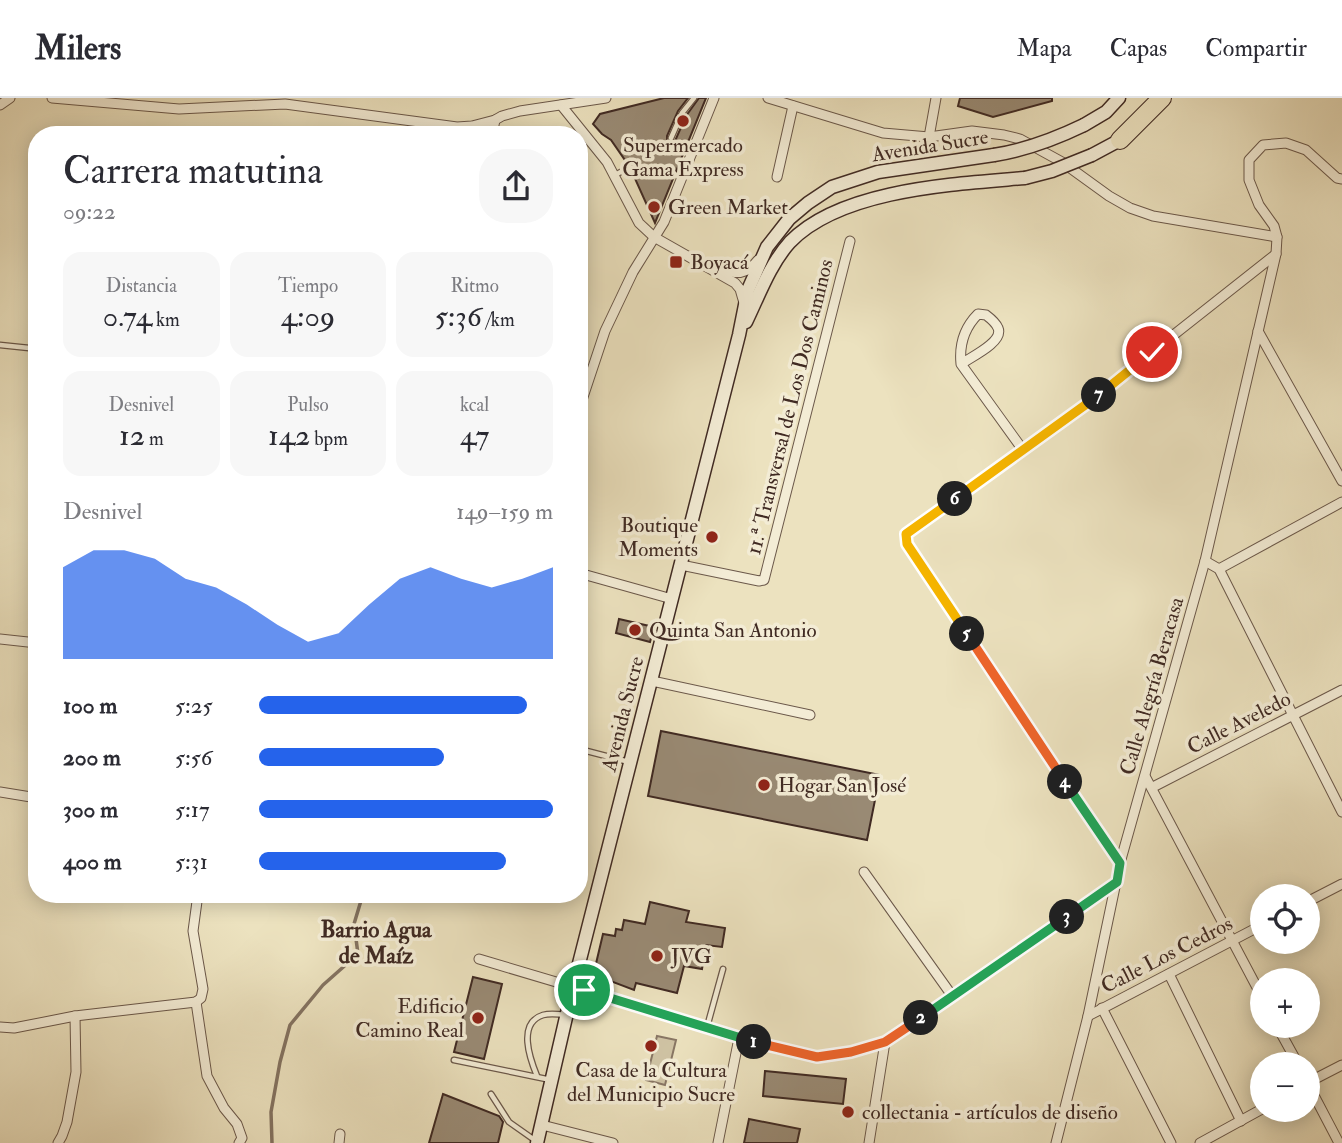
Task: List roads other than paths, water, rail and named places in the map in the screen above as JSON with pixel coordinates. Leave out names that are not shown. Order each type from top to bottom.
[{"type":"highway","points":[[1119,140],[1150,98]]},
{"type":"highway","points":[[1119,140],[1162,98]]},
{"type":"main road","name":"Avenida Sucre","points":[[537,1142],[573,986],[739,335],[744,305],[753,275],[767,247],[789,219],[832,187],[891,169],[1017,152],[1084,125],[1106,112],[1119,98]]},
{"type":"main road","name":"Avenida Sucre","points":[[739,335],[776,259],[802,231],[827,215],[900,192],[1025,178],[1093,156],[1119,140]]},
{"type":"street","points":[[0,105],[10,98]]},
{"type":"street","points":[[52,98],[179,109],[285,104],[450,126]]},
{"type":"street","points":[[472,126],[520,111],[605,98]]},
{"type":"street","points":[[588,382],[605,331],[633,272],[664,222],[714,98]]},
{"type":"street","points":[[929,137],[936,98]]},
{"type":"street","points":[[774,99],[883,134],[929,137],[972,131],[1020,139],[1062,162],[1130,208],[1153,216],[1278,237],[1274,226],[1259,205],[1249,180],[1249,160],[1263,145],[1286,144],[1306,150],[1342,179]]},
{"type":"street","points":[[566,102],[582,126]]},
{"type":"street","points":[[777,177],[793,107]]},
{"type":"street","points":[[494,126],[495,120]]},
{"type":"street","points":[[588,135],[615,176],[639,223],[654,237],[735,283],[740,289],[744,305]]},
{"type":"street","name":"Calle Alegría Beracasa","points":[[1056,1143],[1088,1016],[1120,863],[1205,561],[1278,237]]},
{"type":"street","name":"11.ª Transversal de Los Dos Caminos","points":[[681,565],[764,580],[850,241]]},
{"type":"street","points":[[703,265],[736,274],[743,273],[755,264],[767,247]]},
{"type":"street","points":[[1120,863],[907,544],[906,534],[1090,401],[1276,254]]},
{"type":"street","points":[[961,364],[996,341],[998,328],[986,314],[978,314],[964,335],[960,352],[961,364],[1023,450]]},
{"type":"street","points":[[1258,331],[1342,481]]},
{"type":"street","points":[[1219,569],[1342,502]]},
{"type":"street","points":[[1205,561],[1219,569],[1342,811]]},
{"type":"street","points":[[588,576],[672,599]]},
{"type":"street","points":[[0,639],[28,642]]},
{"type":"street","points":[[652,681],[810,715]]},
{"type":"street","name":"Calle Aveledo","points":[[1153,787],[1342,690]]},
{"type":"street","points":[[1145,776],[1250,975]]},
{"type":"street","points":[[0,792],[28,796]]},
{"type":"street","points":[[864,872],[953,997]]},
{"type":"street","points":[[479,959],[739,1038],[817,1057],[851,1052],[885,1042],[1117,882]]},
{"type":"street","points":[[1320,895],[1342,884]]},
{"type":"street","points":[[0,1027],[13,1028],[75,1016],[196,1002],[201,998],[203,989],[193,931],[197,903]]},
{"type":"street","name":"Calle Los Cedros","points":[[1088,1016],[1250,931]]},
{"type":"street","points":[[1169,974],[1241,1121]]},
{"type":"street","points":[[196,1002],[206,1076],[224,1108],[237,1124],[242,1138],[239,1143]]},
{"type":"street","points":[[1102,1008],[1171,1143]]},
{"type":"street","points":[[58,1143],[66,1122],[76,1072],[75,1016]]},
{"type":"street","points":[[718,1143],[739,1038]]},
{"type":"street","points":[[869,1143],[885,1042]]},
{"type":"street","points":[[1320,1076],[1342,1065]]},
{"type":"street","points":[[1320,1107],[1339,1143]]},
{"type":"street","points":[[1200,1143],[1250,1116]]},
{"type":"street","points":[[541,1125],[613,1143]]},
{"type":"lane","points":[[671,138],[682,113],[694,98]]},
{"type":"lane","points":[[615,176],[630,167]]},
{"type":"lane","points":[[0,345],[28,348]]},
{"type":"lane","points":[[588,751],[631,763]]},
{"type":"lane","points":[[707,1028],[723,969]]},
{"type":"lane","points":[[537,1077],[528,1054],[529,1028],[534,1019],[543,1015],[567,1015]]},
{"type":"lane","points":[[454,1060],[552,1080]]},
{"type":"lane","points":[[491,1094],[509,1122],[537,1142]]},
{"type":"waterway","points":[[272,1143],[271,1112],[290,1025],[323,985],[358,954],[354,924],[360,903]]},
{"type":"place","name":"Supermercado Gama Express","points":[[683,121]]},
{"type":"place","name":"Green Market","points":[[654,207]]},
{"type":"place","name":"Boyacá","points":[[676,262]]},
{"type":"place","name":"Boutique Moments","points":[[712,537]]},
{"type":"place","name":"Quinta San Antonio","points":[[635,630]]},
{"type":"place","name":"Hogar San José","points":[[764,785]]},
{"type":"place","name":"JVG","points":[[657,956]]},
{"type":"place","name":"Edificio Camino Real","points":[[478,1018]]},
{"type":"place","name":"Casa de la Cultura del Municipio Sucre","points":[[651,1046]]},
{"type":"place","name":"collectania - artículos de diseño","points":[[848,1112]]},
{"type":"district","name":"Barrio Agua de Maíz","points":[[376,942]]}]
